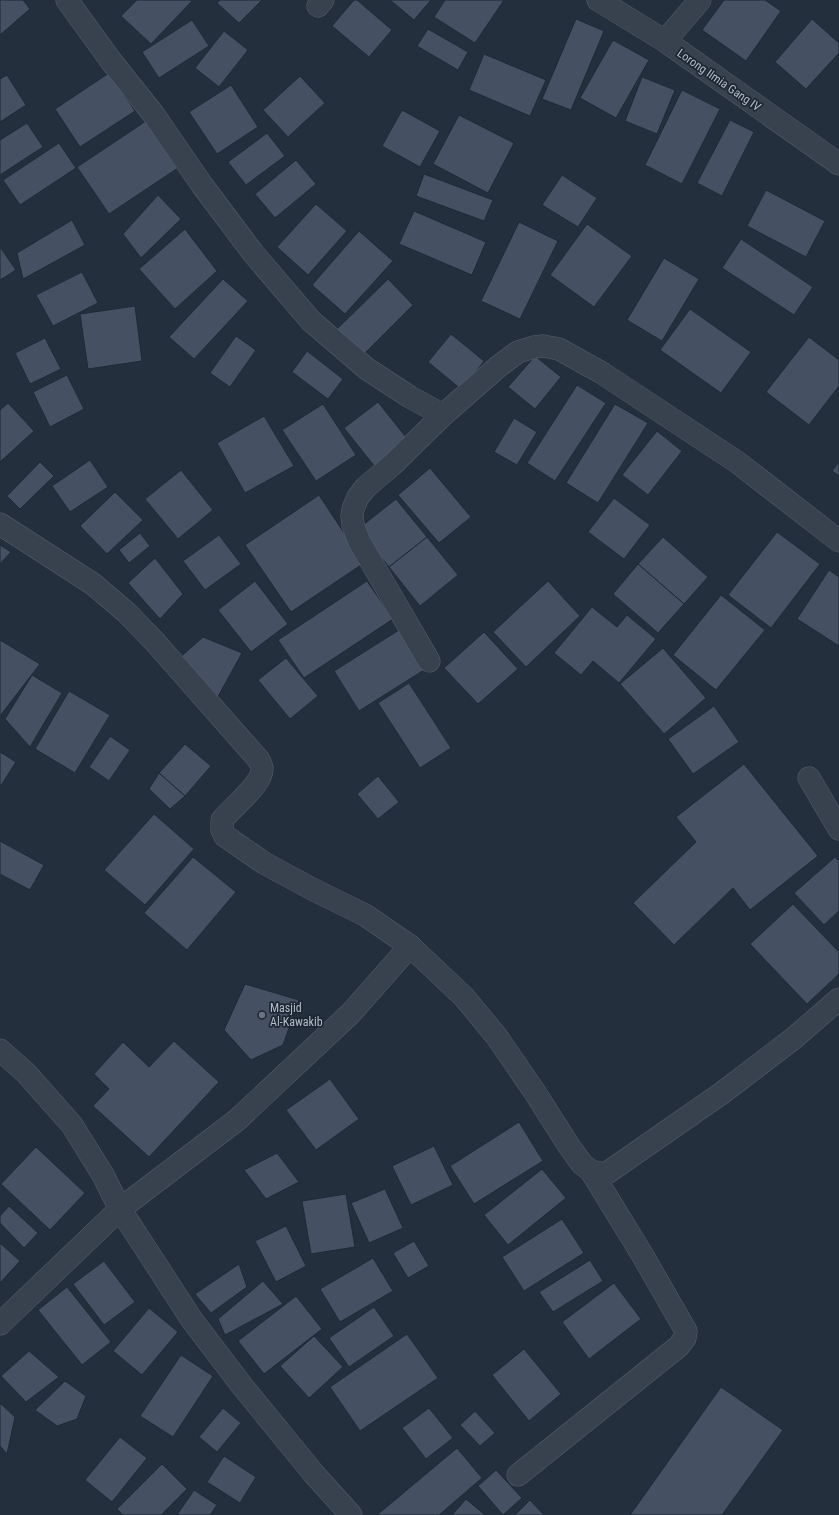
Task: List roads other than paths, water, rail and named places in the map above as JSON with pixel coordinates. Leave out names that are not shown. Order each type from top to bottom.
[{"type":"street","points":[[67,0],[111,61],[154,115],[202,185],[253,253],[311,321],[367,369],[410,397],[443,415]]},
{"type":"street","name":"Lorong Ilmia Gang IV","points":[[598,0],[664,41],[839,164]]},
{"type":"street","points":[[664,41],[700,0]]},
{"type":"street","points":[[428,662],[359,541],[353,525],[353,509],[358,497],[366,487],[392,465],[443,415],[499,366],[518,352],[534,347],[551,347],[559,349],[602,373],[720,451],[839,540]]},
{"type":"street","points":[[0,524],[93,584],[127,614],[155,642],[258,759],[262,766],[257,782],[222,820],[222,830],[225,836],[264,863],[365,915],[410,946],[464,997],[497,1037],[582,1164],[591,1171],[666,1294],[686,1331],[685,1338],[679,1346],[666,1359],[518,1475]]},
{"type":"street","points":[[809,778],[839,829]]},
{"type":"street","points":[[0,1324],[120,1209],[237,1120],[351,1013],[410,946]]},
{"type":"street","points":[[591,1171],[607,1173],[722,1093],[788,1043],[839,999]]},
{"type":"street","points":[[0,1050],[26,1073],[72,1125],[103,1175],[120,1209],[192,1320],[243,1387],[314,1474],[351,1515]]},
{"type":"place","name":"Masjid Al-Kawakib","points":[[262,1015]]}]
